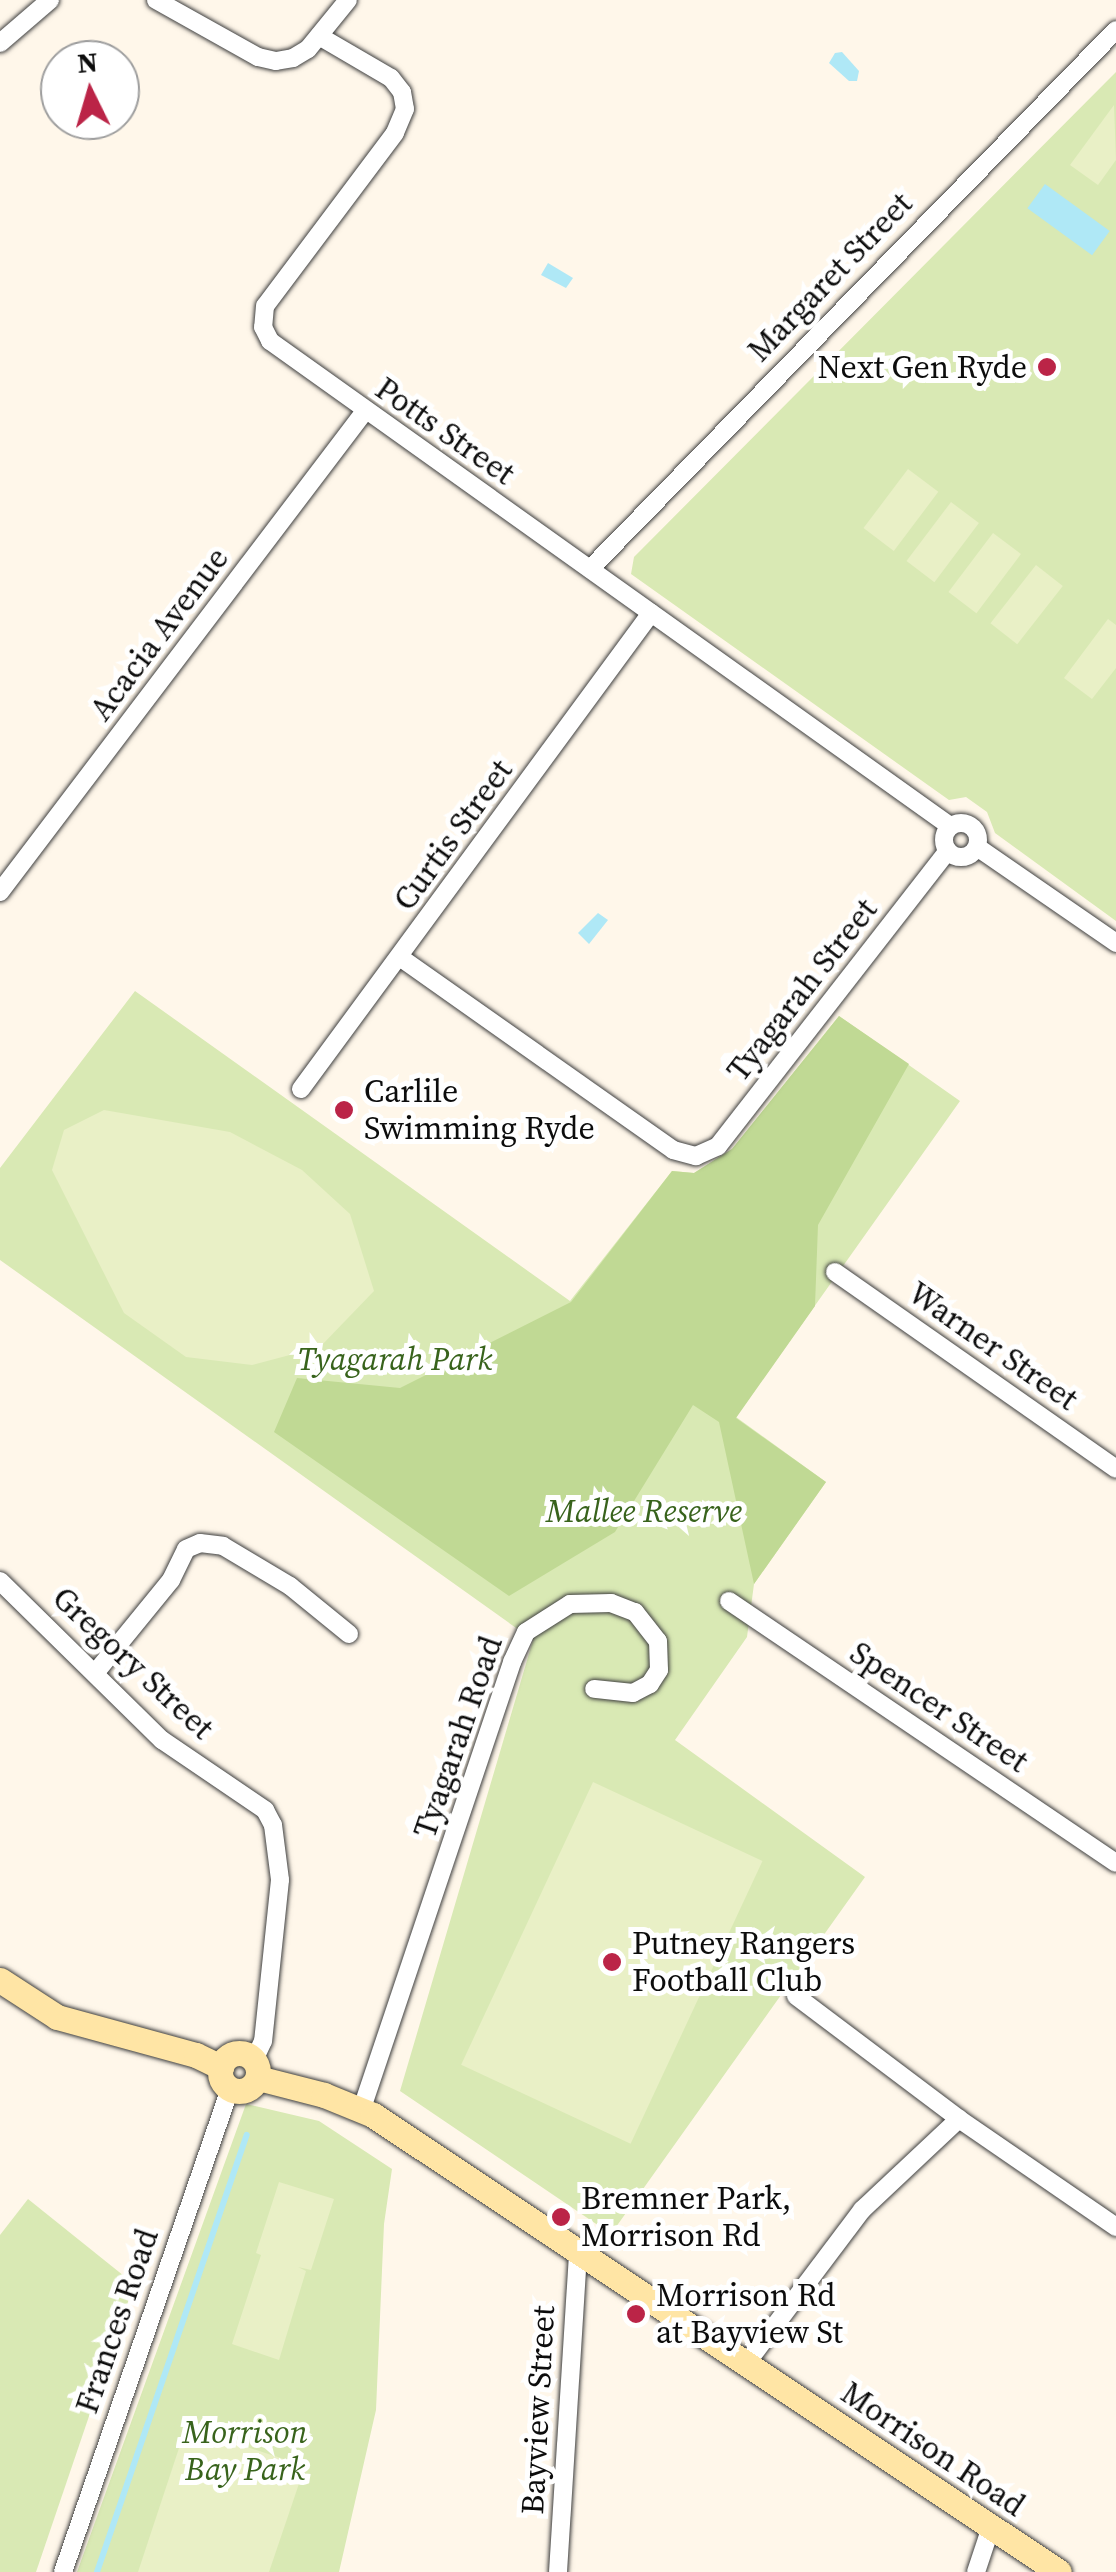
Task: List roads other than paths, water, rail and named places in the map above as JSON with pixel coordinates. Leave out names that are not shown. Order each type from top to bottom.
[{"type":"street","points":[[0,44],[50,0]]},
{"type":"street","points":[[156,0],[266,60],[293,58],[319,36],[348,0]]},
{"type":"street","name":"Margaret Street","points":[[590,569],[1116,30]]},
{"type":"street","name":"Potts Street","points":[[319,36],[391,78],[402,92],[404,118],[265,306],[263,326],[276,348],[950,826]]},
{"type":"street","name":"Acacia Avenue","points":[[0,892],[365,411]]},
{"type":"street","name":"Curtis Street","points":[[301,1089],[651,613]]},
{"type":"street","points":[[970,824],[979,837],[977,847],[964,857],[948,851],[944,838],[950,826],[970,824]]},
{"type":"street","points":[[977,847],[1116,943]]},
{"type":"street","name":"Tyagarah Street","points":[[401,958],[672,1150],[696,1156],[720,1143],[948,851]]},
{"type":"street","name":"Warner Street","points":[[835,1272],[1116,1469]]},
{"type":"street","points":[[96,1672],[171,1580],[186,1549],[200,1543],[223,1546],[290,1586],[349,1634]]},
{"type":"street","name":"Gregory Street","points":[[0,1580],[162,1740],[265,1810],[273,1825],[280,1880],[263,2041],[256,2069]]},
{"type":"street","name":"Spencer Street","points":[[729,1601],[1116,1862]]},
{"type":"street","name":"Tyagarah Road","points":[[362,2108],[512,1662],[526,1632],[570,1604],[611,1603],[635,1612],[658,1641],[658,1670],[650,1684],[633,1693],[594,1689]]},
{"type":"street","points":[[0,1980],[57,2017],[196,2056],[246,2090],[256,2069]]},
{"type":"street","points":[[796,1996],[959,2119],[1116,2227]]},
{"type":"street","name":"Morrison Road","points":[[256,2069],[362,2108],[1058,2572]]},
{"type":"street","name":"Frances Road","points":[[63,2572],[226,2078]]},
{"type":"street","points":[[746,2364],[862,2210],[959,2119]]},
{"type":"street","name":"Bayview Street","points":[[558,2572],[578,2252]]},
{"type":"street","points":[[976,2572],[991,2527]]},
{"type":"water","points":[[842,52],[859,71],[857,81],[849,81],[829,63],[835,53]]},
{"type":"water","points":[[1045,184],[1110,231],[1092,255],[1027,208]]},
{"type":"water","points":[[548,263],[573,278],[566,288],[541,275]]},
{"type":"water","points":[[598,913],[608,920],[589,944],[578,933]]},
{"type":"waterway","points":[[97,2572],[247,2135]]},
{"type":"place","name":"Next Gen Ryde","points":[[1047,367]]},
{"type":"place","name":"Carlile Swimming Ryde","points":[[344,1110]]},
{"type":"place","name":"Putney Rangers Football Club","points":[[612,1962]]},
{"type":"place","name":"Bremner Park, Morrison Rd","points":[[561,2217]]},
{"type":"place","name":"Morrison Rd at Bayview St","points":[[636,2314]]},
{"type":"park label","name":"Tyagarah Park","points":[[395,1359]]},
{"type":"park label","name":"Mallee Reserve","points":[[644,1511]]},
{"type":"park label","name":"Morrison Bay Park","points":[[245,2452]]}]
